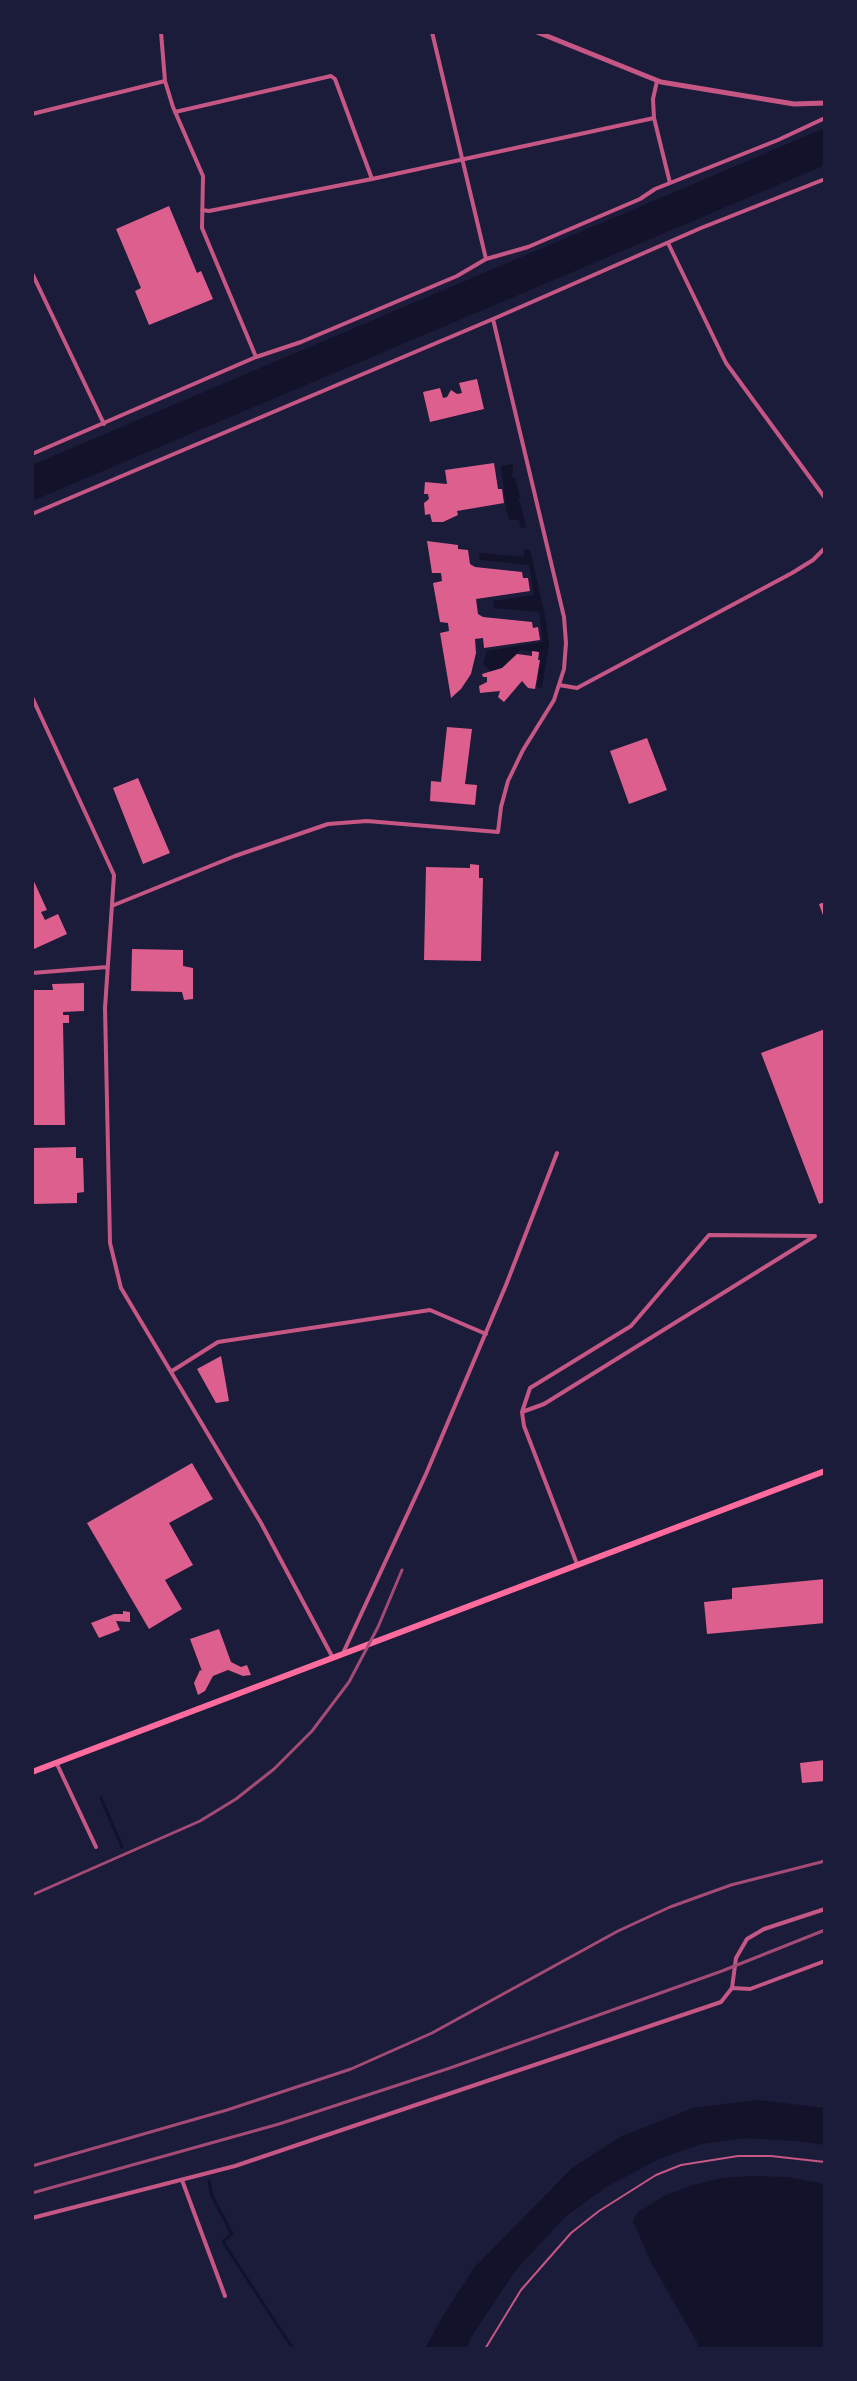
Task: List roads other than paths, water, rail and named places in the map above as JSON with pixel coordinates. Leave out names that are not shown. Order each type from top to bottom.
[{"type":"main road","points":[[32,1772],[825,1471]]},
{"type":"street","points":[[161,32],[165,81],[203,176],[202,228],[256,357]]},
{"type":"street","points":[[432,32],[486,259]]},
{"type":"street","points":[[537,32],[657,81],[794,104],[825,103]]},
{"type":"street","points":[[175,112],[331,76],[335,79],[372,179]]},
{"type":"street","points":[[32,114],[165,81]]},
{"type":"street","points":[[657,81],[653,99],[654,118],[670,183]]},
{"type":"street","points":[[202,210],[372,179],[654,118]]},
{"type":"street","points":[[32,454],[256,357],[301,342],[457,276],[486,259],[528,247],[825,118]]},
{"type":"street","points":[[32,514],[825,179]]},
{"type":"street","points":[[668,243],[726,363],[825,498]]},
{"type":"street","points":[[32,273],[104,424]]},
{"type":"street","points":[[114,905],[235,856],[328,824],[367,821],[498,832],[508,781],[554,700],[564,669],[566,643],[564,617],[493,319]]},
{"type":"street","points":[[559,685],[577,688],[792,573],[825,548]]},
{"type":"street","points":[[32,697],[114,875],[107,967],[110,1243],[121,1288],[261,1523],[333,1658]]},
{"type":"street","points":[[32,973],[107,967]]},
{"type":"street","points":[[343,1654],[486,1334],[557,1153]]},
{"type":"street","points":[[577,1564],[524,1426],[522,1412],[530,1388],[631,1326],[709,1235],[824,1235]]},
{"type":"street","points":[[522,1412],[544,1404],[815,1236]]},
{"type":"street","points":[[171,1372],[218,1342],[430,1310],[486,1334]]},
{"type":"street","points":[[56,1762],[96,1847]]},
{"type":"street","points":[[32,2218],[235,2166],[721,2002],[732,1988],[736,1958],[747,1939],[764,1929],[825,1909]]},
{"type":"street","points":[[732,1988],[750,1989],[825,1961]]},
{"type":"street","points":[[182,2180],[225,2296]]},
{"type":"lane","points":[[485,2349],[521,2290],[571,2233],[656,2175],[681,2165],[738,2156],[825,2162]]},
{"type":"waterway","points":[[101,1798],[122,1847]]},
{"type":"waterway","points":[[209,2181],[212,2196],[232,2234],[223,2242],[293,2349]]},
{"type":"railway","points":[[32,1895],[200,1821],[236,1799],[274,1769],[312,1731],[349,1682],[378,1627],[402,1570]]},
{"type":"railway","points":[[32,2166],[227,2110],[351,2069],[432,2033],[618,1931],[670,1907],[731,1885],[825,1861]]},
{"type":"railway","points":[[32,2193],[279,2124],[450,2068],[722,1971],[825,1930]]}]
